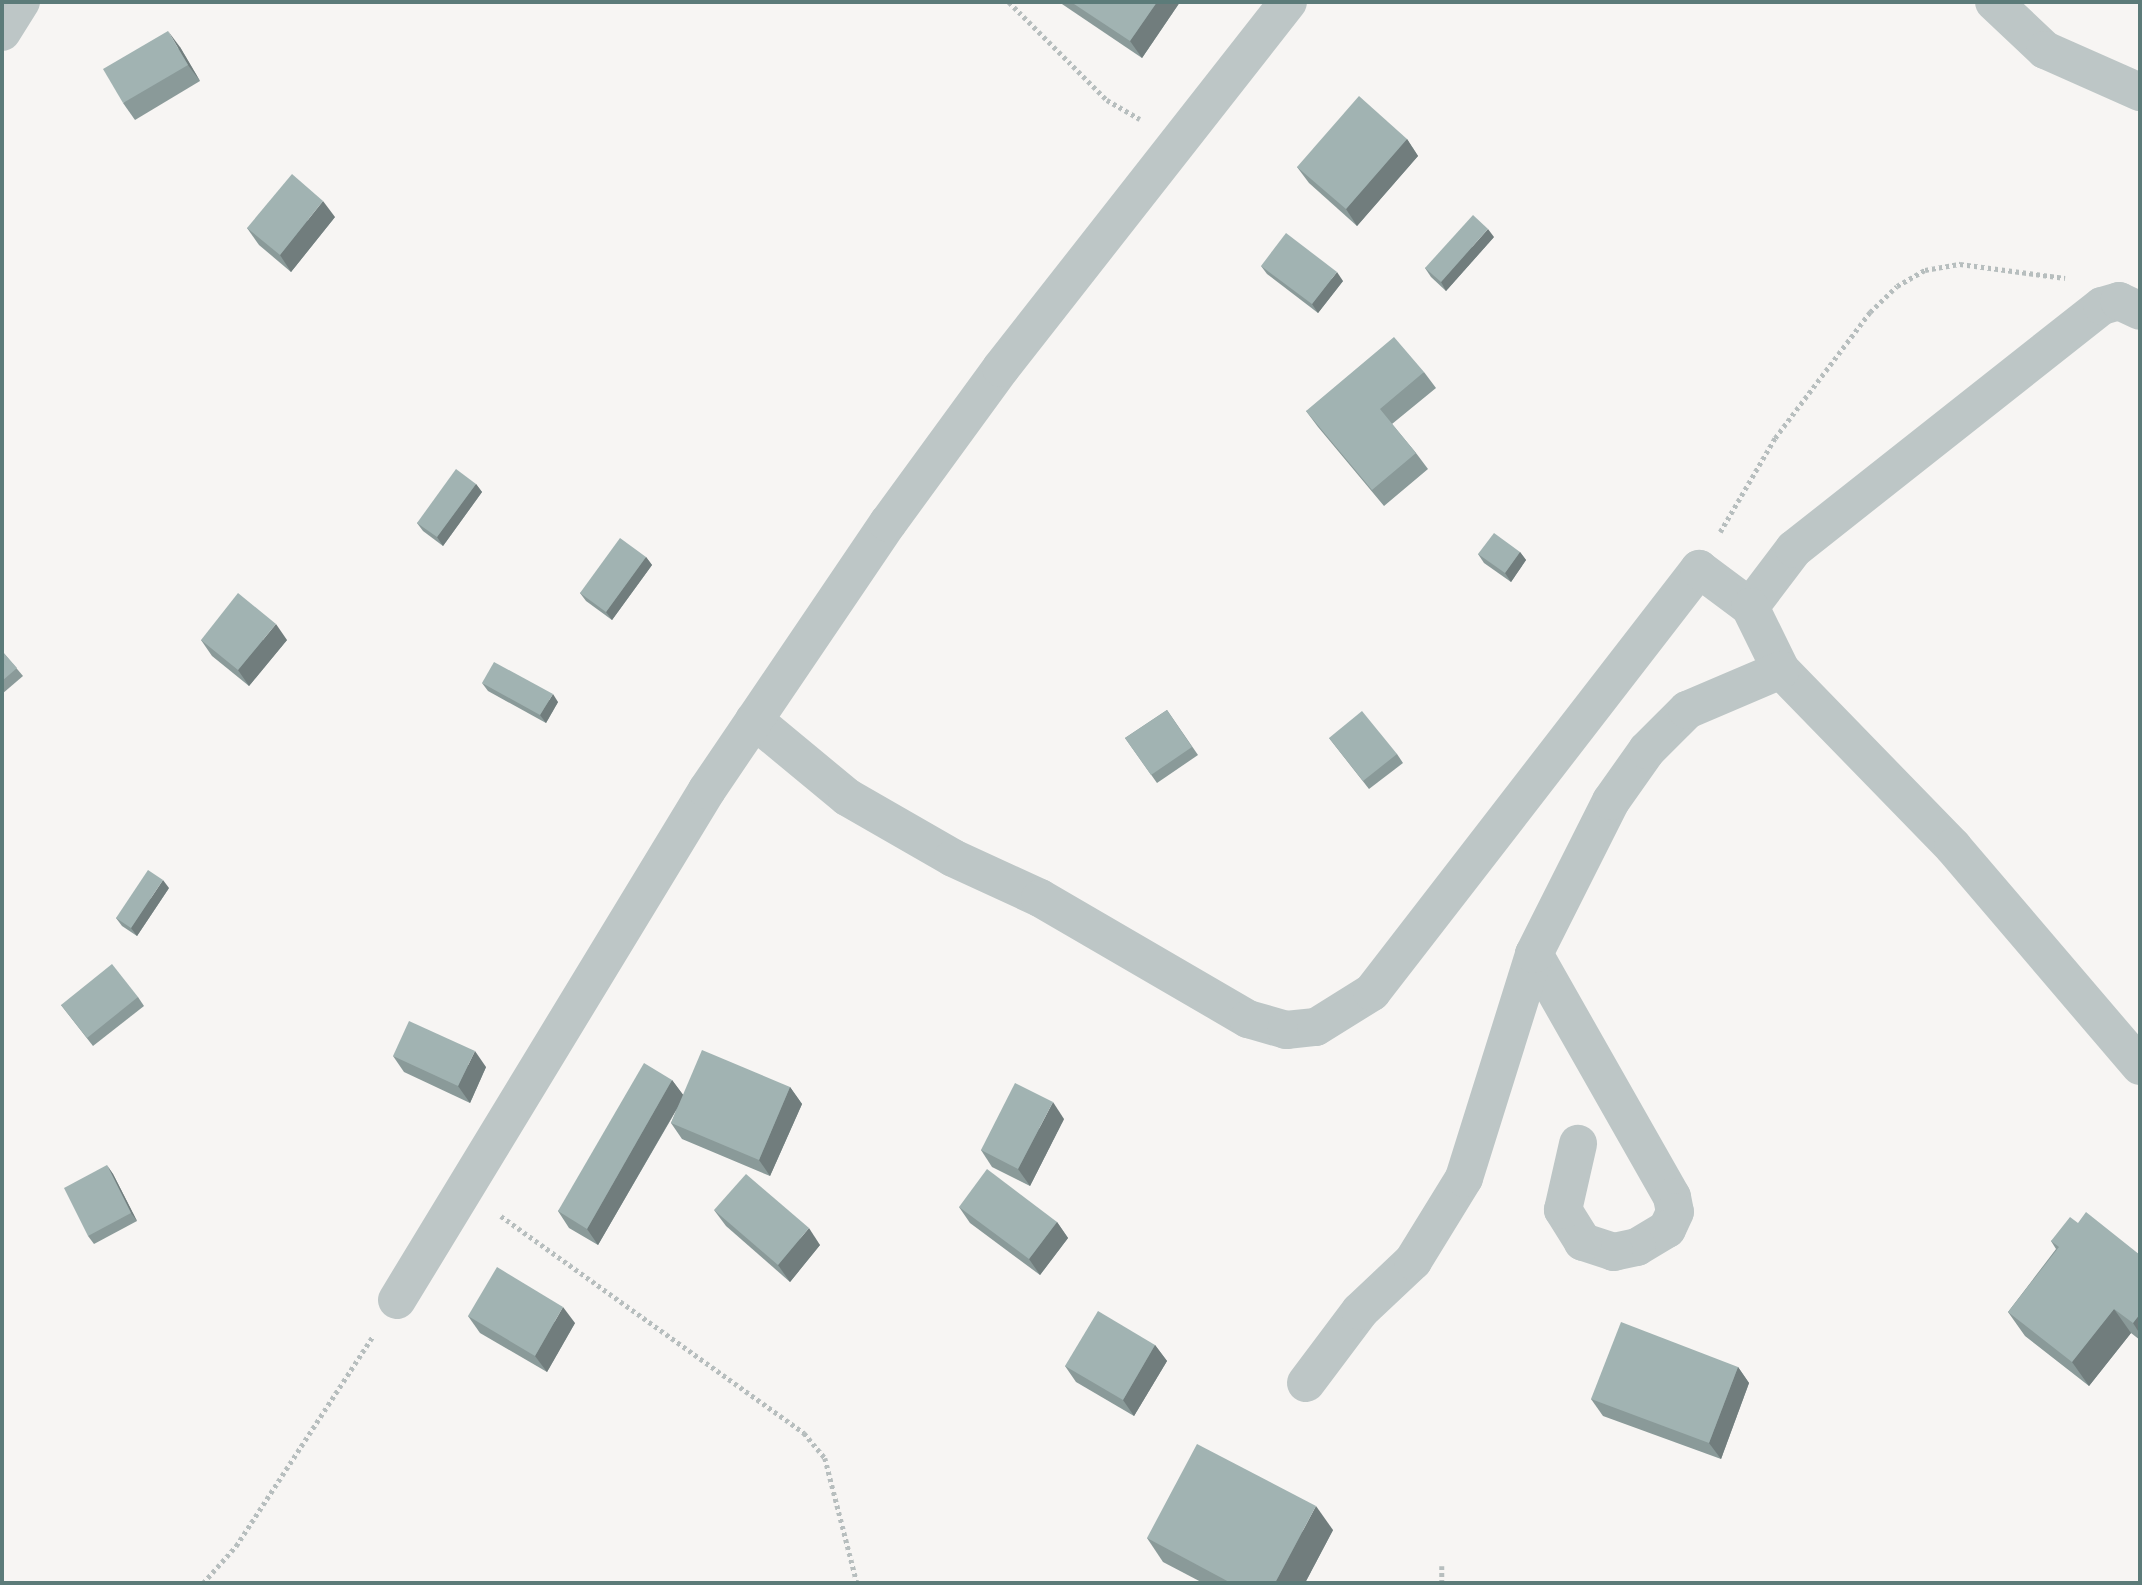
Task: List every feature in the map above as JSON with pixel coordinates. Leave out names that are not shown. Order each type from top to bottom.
[{"type":"street","points":[[2,32],[21,2]]},
{"type":"street","points":[[397,1300],[754,720],[1001,368],[1177,140],[1288,2]]},
{"type":"street","points":[[1994,2],[2045,50],[2140,92]]},
{"type":"street","points":[[1750,607],[1794,549],[2102,306],[2119,301],[2139,308]]},
{"type":"street","points":[[754,720],[847,797],[1248,1019],[1286,1030],[1316,1027],[1372,992],[1699,569],[1750,607],[1781,670],[1953,847],[2140,1066]]},
{"type":"street","points":[[1306,1383],[1360,1311],[1413,1261],[1464,1178],[1534,954],[1611,801],[1647,750],[1705,698],[1781,670]]},
{"type":"street","points":[[1534,954],[1672,1197],[1675,1212],[1667,1229],[1637,1247],[1614,1252],[1583,1242],[1563,1210],[1578,1144]]},
{"type":"path","points":[[1009,2],[1107,100],[1177,140]]},
{"type":"path","points":[[1699,569],[1775,438],[1870,312],[1897,286],[1925,270],[1961,264],[2073,279]]},
{"type":"path","points":[[464,1188],[804,1433],[825,1458],[857,1583]]},
{"type":"path","points":[[203,1583],[236,1546],[397,1300]]},
{"type":"path","points":[[1442,1566],[1442,1583]]},
{"type":"building","points":[[1071,2],[1157,2],[1130,41]]},
{"type":"building","points":[[168,31],[188,65],[123,103],[103,69]]},
{"type":"building","points":[[1359,96],[1407,139],[1346,209],[1297,167]]},
{"type":"building","points":[[292,174],[323,201],[280,255],[247,228]]},
{"type":"building","points":[[1473,215],[1488,229],[1441,282],[1425,268]]},
{"type":"building","points":[[1286,233],[1337,272],[1312,304],[1261,266]]},
{"type":"building","points":[[1394,337],[1424,372],[1380,409],[1416,453],[1372,490],[1306,411]]},
{"type":"building","points":[[456,469],[476,484],[437,537],[417,523]]},
{"type":"building","points":[[1494,533],[1520,552],[1505,573],[1478,554]]},
{"type":"building","points":[[620,538],[646,557],[606,612],[580,593]]},
{"type":"building","points":[[238,593],[276,624],[238,670],[201,640]]},
{"type":"building","points":[[2,651],[17,668],[2,681]]},
{"type":"building","points":[[494,662],[553,694],[540,715],[482,683]]},
{"type":"building","points":[[1167,710],[1192,747],[1151,775],[1125,738]]},
{"type":"building","points":[[1362,711],[1397,754],[1363,781],[1329,738]]},
{"type":"building","points":[[148,870],[163,880],[131,928],[116,918]]},
{"type":"building","points":[[112,964],[138,997],[87,1038],[61,1005]]},
{"type":"building","points":[[409,1021],[475,1051],[458,1086],[393,1056]]},
{"type":"building","points":[[702,1050],[790,1087],[759,1160],[671,1123]]},
{"type":"building","points":[[644,1063],[672,1080],[587,1229],[558,1211]]},
{"type":"building","points":[[1015,1083],[1053,1102],[1018,1169],[981,1150]]},
{"type":"building","points":[[107,1165],[131,1213],[88,1236],[64,1188]]},
{"type":"building","points":[[987,1169],[1057,1222],[1029,1259],[959,1207]]},
{"type":"building","points":[[746,1174],[809,1228],[778,1265],[714,1210]]},
{"type":"building","points":[[2086,1212],[2140,1255],[2140,1314],[2133,1323],[2114,1309],[2072,1362],[2008,1312],[2059,1247],[2051,1241],[2070,1217],[2078,1223]]},
{"type":"building","points":[[497,1267],[563,1307],[535,1356],[468,1316]]},
{"type":"building","points":[[1098,1311],[1155,1345],[1123,1400],[1065,1366]]},
{"type":"building","points":[[1621,1322],[1738,1367],[1709,1443],[1591,1399]]},
{"type":"building","points":[[1197,1444],[1316,1506],[1275,1583],[1231,1583],[1147,1538]]}]
